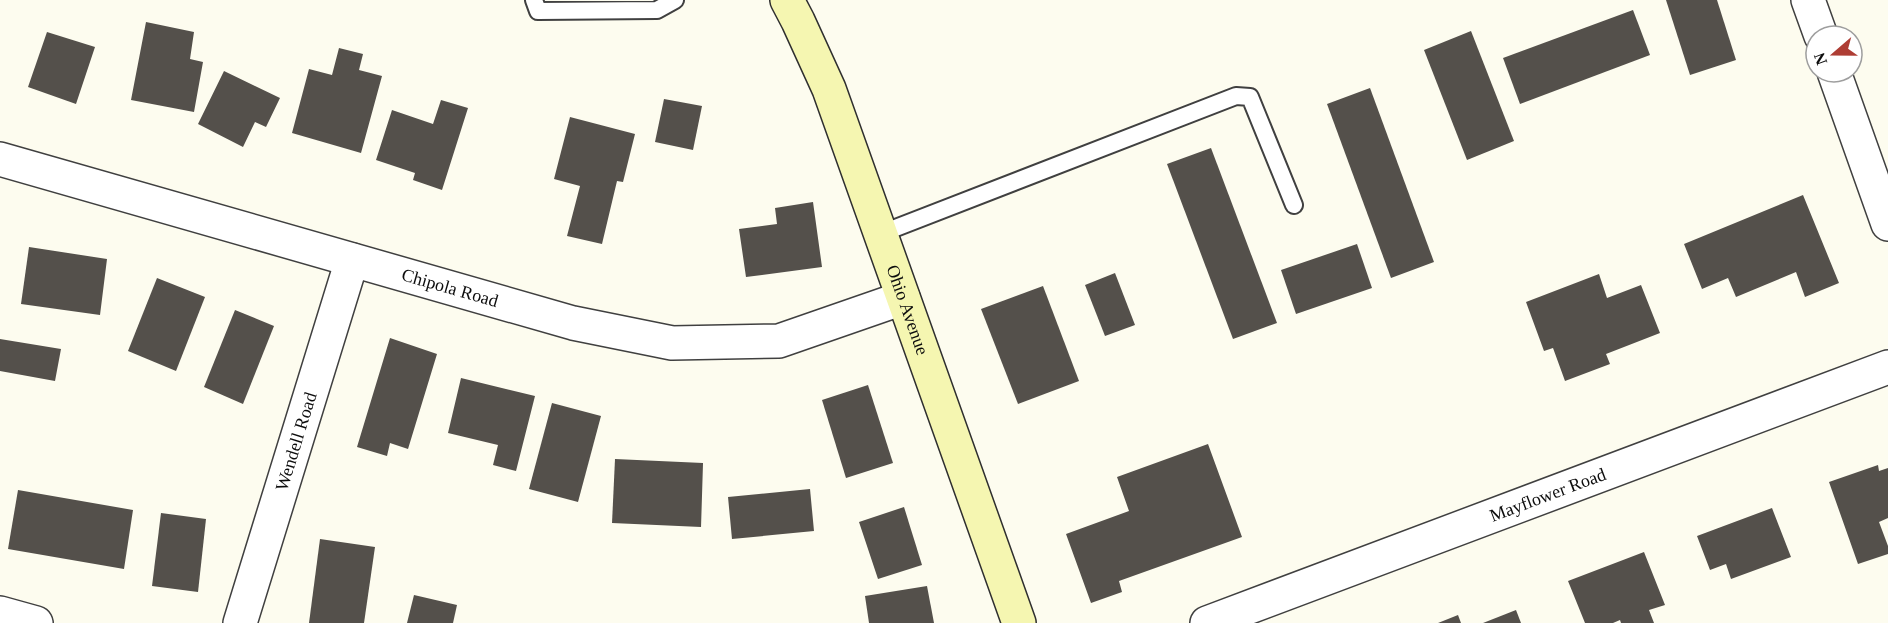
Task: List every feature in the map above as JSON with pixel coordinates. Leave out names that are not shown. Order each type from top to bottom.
[{"type":"street","name":"Ohio Avenue","points":[[787,0],[829,89],[1018,623]]},
{"type":"street","points":[[1808,0],[1817,24]]},
{"type":"street","points":[[1838,84],[1888,224]]},
{"type":"street","name":"Chipola Road","points":[[0,159],[573,323],[672,342],[779,341],[903,298]]},
{"type":"street","name":"Wendell Road","points":[[240,623],[352,260]]},
{"type":"street","name":"Mayflower Road","points":[[1207,623],[1888,367]]},
{"type":"street","points":[[0,613],[36,623]]},
{"type":"lane","points":[[534,0],[538,11],[550,11],[657,10],[675,0]]},
{"type":"lane","points":[[880,234],[1236,96],[1250,97],[1294,205]]},
{"type":"building","points":[[1666,0],[1717,0],[1736,60],[1690,75]]},
{"type":"building","points":[[1633,10],[1650,55],[1520,104],[1503,58]]},
{"type":"building","points":[[146,22],[194,32],[190,59],[203,62],[194,112],[131,100]]},
{"type":"building","points":[[1471,31],[1514,141],[1467,160],[1424,50]]},
{"type":"building","points":[[47,32],[95,47],[76,104],[28,87]]},
{"type":"building","points":[[339,48],[363,54],[359,70],[382,76],[361,153],[292,133],[309,69],[332,75]]},
{"type":"building","points":[[224,71],[280,98],[266,127],[255,122],[243,147],[198,124]]},
{"type":"building","points":[[1370,88],[1434,262],[1391,278],[1327,104]]},
{"type":"building","points":[[664,99],[702,106],[693,150],[655,142]]},
{"type":"building","points":[[441,100],[468,108],[442,190],[413,180],[415,173],[376,160],[392,110],[433,124]]},
{"type":"building","points":[[570,117],[635,134],[623,182],[617,181],[602,244],[567,236],[580,186],[554,179]]},
{"type":"building","points":[[1211,148],[1277,323],[1233,339],[1167,164]]},
{"type":"building","points":[[1803,195],[1839,283],[1805,297],[1796,272],[1736,297],[1728,278],[1702,289],[1684,244]]},
{"type":"building","points":[[813,202],[822,267],[746,277],[739,229],[777,224],[775,208]]},
{"type":"building","points":[[1357,244],[1372,288],[1296,314],[1281,270]]},
{"type":"building","points":[[29,247],[107,259],[100,315],[21,304]]},
{"type":"building","points":[[1115,273],[1135,325],[1105,336],[1085,285]]},
{"type":"building","points":[[1599,274],[1607,298],[1641,285],[1660,333],[1606,354],[1610,364],[1565,381],[1553,348],[1544,351],[1526,302]]},
{"type":"building","points":[[157,278],[205,297],[176,371],[128,351]]},
{"type":"building","points":[[1043,286],[1079,381],[1018,404],[981,309]]},
{"type":"building","points":[[235,310],[274,326],[243,404],[204,387]]},
{"type":"building","points":[[390,338],[437,354],[408,449],[390,443],[387,456],[357,447]]},
{"type":"building","points":[[0,339],[61,349],[55,381],[0,371]]},
{"type":"building","points":[[461,378],[535,396],[516,471],[493,465],[498,445],[448,433]]},
{"type":"building","points":[[868,385],[893,463],[846,478],[822,400]]},
{"type":"building","points":[[552,403],[601,416],[578,502],[529,489]]},
{"type":"building","points":[[1208,444],[1242,537],[1119,581],[1122,592],[1091,603],[1066,534],[1129,511],[1117,477]]},
{"type":"building","points":[[615,459],[703,463],[701,527],[612,523]]},
{"type":"building","points":[[1878,465],[1879,471],[1888,468],[1888,518],[1879,522],[1888,546],[1888,554],[1858,564],[1829,482]]},
{"type":"building","points":[[810,489],[814,531],[732,539],[728,497]]},
{"type":"building","points":[[18,490],[133,510],[124,569],[8,549]]},
{"type":"building","points":[[904,507],[922,565],[878,579],[859,522]]},
{"type":"building","points":[[1772,508],[1791,557],[1731,579],[1726,564],[1710,570],[1697,536]]},
{"type":"building","points":[[161,513],[206,519],[198,592],[152,586]]},
{"type":"building","points":[[320,539],[375,547],[364,623],[309,623]]},
{"type":"building","points":[[1644,552],[1665,605],[1649,610],[1654,623],[1621,623],[1620,620],[1613,623],[1585,623],[1568,581]]},
{"type":"building","points":[[927,586],[934,623],[869,623],[865,596]]},
{"type":"building","points":[[414,595],[457,605],[453,623],[407,623]]},
{"type":"building","points":[[1516,610],[1521,623],[1483,623]]},
{"type":"building","points":[[1458,615],[1461,623],[1438,623]]}]
